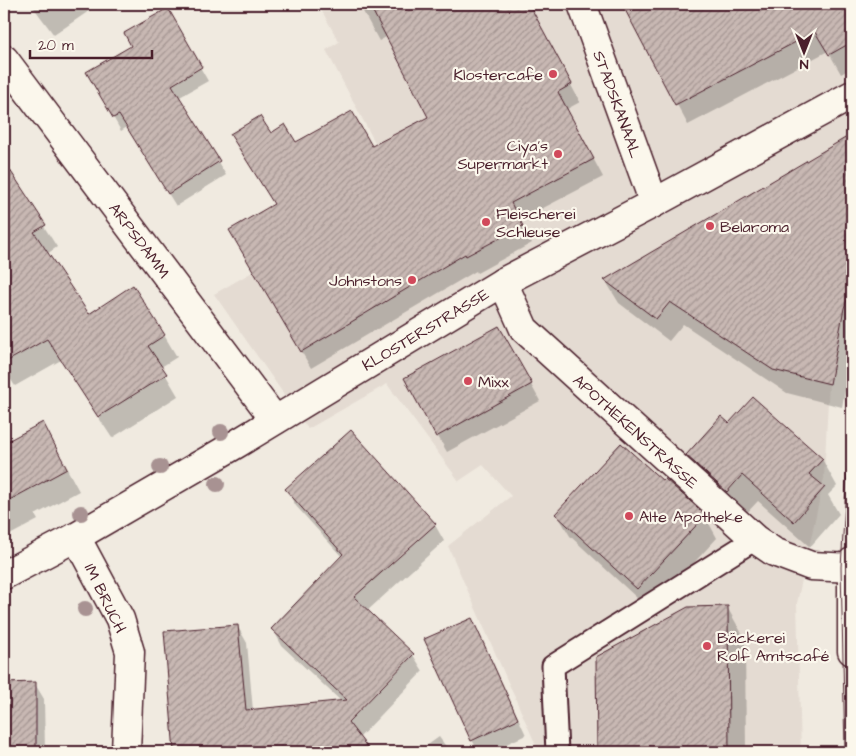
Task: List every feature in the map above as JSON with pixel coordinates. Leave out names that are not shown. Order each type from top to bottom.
[{"type":"street","name":"STADSKANAAL","points":[[582,4],[654,203]]},
{"type":"street","name":"ARPSDAMM","points":[[4,59],[275,420]]},
{"type":"street","name":"KLOSTERSTRASSE","points":[[4,574],[76,537],[275,420],[503,282],[654,203],[852,95]]},
{"type":"street","name":"APOTHEKENSTRASSE","points":[[503,282],[524,329],[755,540],[793,561],[811,566],[852,568]]},
{"type":"street","name":"IM BRUCH","points":[[76,537],[120,619],[130,652],[126,752]]},
{"type":"street","points":[[852,562],[852,651]]},
{"type":"lane","points":[[557,752],[553,666],[755,540]]},
{"type":"shaded area","points":[[318,4],[852,4],[852,272],[830,363],[824,478],[797,603],[801,752],[539,752],[448,546],[511,496],[483,465],[459,481],[387,384],[308,429],[214,294],[399,188],[326,50],[339,42]]},
{"type":"building","points":[[369,4],[529,4],[572,84],[558,92],[594,159],[511,203],[523,226],[466,256],[465,254],[301,352],[229,230],[274,204],[230,134],[260,116],[271,133],[285,124],[296,142],[352,111],[372,146],[428,117]]},
{"type":"building","points":[[622,4],[852,4],[852,42],[829,55],[815,32],[675,105]]},
{"type":"building","points":[[168,8],[202,67],[172,85],[220,161],[168,194],[119,115],[113,118],[86,72],[131,46],[124,33]]},
{"type":"building","points":[[852,134],[852,287],[844,308],[830,384],[773,370],[670,302],[656,319],[604,280]]},
{"type":"building","points":[[4,161],[46,225],[34,232],[89,314],[133,285],[165,335],[148,346],[167,374],[98,417],[47,339],[4,363]]},
{"type":"building","name":"Mixx","points":[[499,326],[532,384],[436,437],[404,378]]},
{"type":"building","points":[[753,397],[823,459],[809,474],[825,487],[794,522],[742,475],[727,492],[686,455],[721,416],[729,423]]},
{"type":"building","points":[[43,422],[67,469],[4,503],[4,443]]},
{"type":"building","points":[[351,430],[436,524],[354,597],[414,654],[348,722],[371,752],[174,752],[164,631],[238,625],[246,710],[347,700],[271,629],[343,554],[285,489]]},
{"type":"building","name":"Alte Apotheke","points":[[621,443],[663,481],[665,479],[706,515],[637,589],[555,514]]},
{"type":"building","points":[[728,606],[729,752],[597,752],[596,657],[688,607]]},
{"type":"building","points":[[472,618],[518,719],[471,741],[424,639]]},
{"type":"building","points":[[36,682],[36,752],[4,752],[4,683]]},
{"type":"tram line","points":[[845,752],[841,567],[848,455],[852,426]]},
{"type":"place","name":"Klostercafe","points":[[553,74]]},
{"type":"place","name":"Ciya's Supermarkt","points":[[558,154]]},
{"type":"place","name":"Fleischerei Schleuse","points":[[486,222]]},
{"type":"place","name":"Belaroma","points":[[710,226]]},
{"type":"place","name":"Johnstons","points":[[412,280]]},
{"type":"place","name":"Mixx","points":[[468,381]]},
{"type":"place","name":"Alte Apotheke","points":[[629,516]]},
{"type":"place","name":"Bäckerei Rolf Amtscafé","points":[[707,646]]}]
